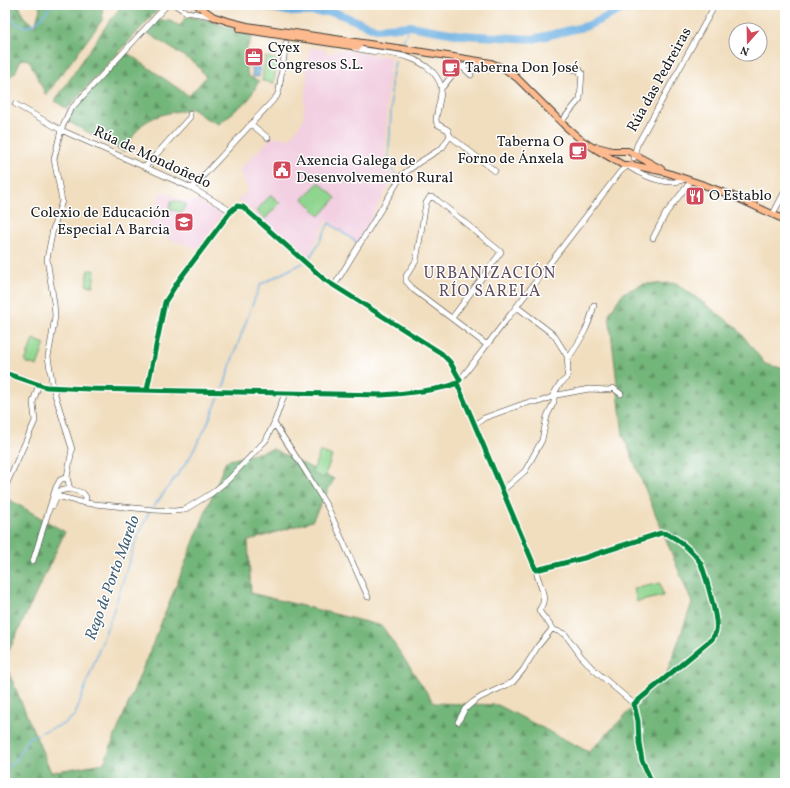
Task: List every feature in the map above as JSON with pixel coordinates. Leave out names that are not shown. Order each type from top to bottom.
[{"type":"main road","points":[[198,5],[212,16],[228,24],[247,30],[342,44],[436,54]]},
{"type":"main road","points":[[212,16],[232,23],[247,26],[489,62],[505,69],[517,78],[561,122],[597,150],[624,164],[671,174],[726,193],[785,220]]},
{"type":"main road","points":[[583,140],[609,151],[632,154],[671,174]]},
{"type":"main road","points":[[624,164],[620,155],[632,154]]},
{"type":"main road","points":[[624,164],[633,162],[632,154]]},
{"type":"street","points":[[70,489],[67,477],[72,448],[53,388],[48,357],[55,316],[47,259],[53,229],[62,201],[54,158],[60,130],[70,110],[167,5]]},
{"type":"street","points":[[175,5],[186,12],[212,16]]},
{"type":"street","name":"Rúa das Pedreiras","points":[[632,154],[714,5]]},
{"type":"street","points":[[192,188],[277,96],[286,43]]},
{"type":"street","points":[[342,44],[362,50],[403,56],[421,62]]},
{"type":"street","points":[[419,53],[417,57],[437,76],[440,82],[441,89],[436,122],[448,130],[450,136],[495,172]]},
{"type":"street","points":[[441,89],[456,70],[462,67],[489,62]]},
{"type":"street","points":[[462,67],[471,74]]},
{"type":"street","points":[[561,122],[578,103],[581,96],[582,73],[580,73],[580,70],[570,69]]},
{"type":"street","name":"Rúa de Mondoñedo","points":[[15,104],[60,130],[145,166],[192,188],[231,211]]},
{"type":"street","points":[[145,166],[190,117],[190,114]]},
{"type":"street","points":[[251,124],[268,138]]},
{"type":"street","points":[[334,286],[402,175],[418,162],[442,148],[450,136]]},
{"type":"street","name":"Rúa das Pedreiras","points":[[632,154],[638,145]]},
{"type":"street","points":[[5,373],[53,388],[391,395],[448,386],[459,381],[620,172],[624,164],[643,174],[661,180],[675,182],[688,180]]},
{"type":"street","points":[[653,238],[666,213],[688,180]]},
{"type":"street","points":[[773,214],[785,191]]},
{"type":"street","points":[[452,318],[501,252],[432,197],[428,199],[426,203],[416,261],[405,279],[406,283],[487,345]]},
{"type":"street","points":[[147,390],[165,302],[178,280],[231,211],[237,206],[243,207],[316,274],[441,353],[450,362],[459,381],[502,492],[536,570],[537,578],[544,595],[544,602],[538,610],[541,615],[552,625],[552,629]]},
{"type":"street","points":[[568,359],[582,339],[590,322],[594,306]]},
{"type":"street","points":[[516,307],[554,335],[567,356],[567,378],[559,385],[552,397]]},
{"type":"street","points":[[6,485],[35,421],[33,402],[39,384]]},
{"type":"street","points":[[475,425],[484,418],[523,404],[539,402],[557,395],[589,389],[609,390],[613,388],[621,394]]},
{"type":"street","points":[[57,496],[85,503],[146,510],[184,510],[212,493],[228,480],[266,440],[285,393]]},
{"type":"street","points":[[502,492],[525,472],[542,440],[547,416],[554,402],[552,397]]},
{"type":"street","points":[[274,423],[328,508],[368,597]]},
{"type":"street","points":[[33,561],[56,487],[60,480],[67,477]]},
{"type":"street","points":[[45,522],[59,491],[70,489],[83,493],[86,497],[85,503]]},
{"type":"street","points":[[536,570],[584,558],[666,532],[686,547],[700,564],[712,603],[716,631],[712,639],[634,704]]},
{"type":"street","points":[[552,629],[565,634],[589,665],[634,704],[638,721],[639,743],[642,760],[652,783]]},
{"type":"street","points":[[458,722],[465,709],[473,702],[513,682],[523,670],[538,646],[552,629]]},
{"type":"shaded area","points":[[309,48],[323,49],[327,53],[332,53],[336,50],[343,50],[391,57],[386,107],[387,119],[385,137],[385,166],[397,179],[392,181],[357,243],[327,220],[306,261],[251,210],[237,200],[248,190],[239,170],[272,137],[290,138],[303,120]]},
{"type":"shaded area","name":"Colexio de Educación Especial A Barcia","points":[[161,191],[187,201],[195,200],[202,202],[208,208],[224,213],[198,249],[147,231]]},
{"type":"green space","points":[[5,5],[19,5],[23,16],[35,27],[40,9],[38,5],[100,5],[102,7],[103,19],[46,95],[29,60],[21,59],[15,73],[5,79]]},
{"type":"green space","points":[[120,5],[162,5],[67,109],[55,101],[108,23],[118,11]]},
{"type":"green space","points":[[187,16],[207,20],[252,36],[244,56],[248,76],[259,81],[249,99],[219,124],[203,117],[193,108],[154,117],[140,127],[132,137],[124,152],[67,121],[74,107],[126,52],[189,96],[206,77],[196,64],[146,32],[158,20],[168,20],[180,26]]},
{"type":"green space","points":[[265,57],[277,59],[274,83],[262,81]]},
{"type":"green space","points":[[319,182],[336,198],[320,216],[303,199]]},
{"type":"green space","points":[[271,195],[280,203],[265,219],[256,211]]},
{"type":"green space","points":[[172,200],[186,204],[182,213],[169,209]]},
{"type":"green space","points":[[88,270],[95,270],[93,286],[86,285]]},
{"type":"green space","points":[[676,283],[736,327],[765,364],[785,369],[785,783],[5,783],[5,664],[51,772],[104,763],[226,461],[273,449],[334,479],[312,521],[248,541],[251,593],[382,626],[434,703],[498,705],[589,752],[667,673],[692,603],[623,435],[609,314],[623,293],[644,284]]},
{"type":"green space","points":[[33,339],[45,344],[37,366],[25,362]]},
{"type":"green space","points":[[320,451],[332,456],[324,478],[312,473]]},
{"type":"green space","points":[[5,497],[65,532],[5,659]]},
{"type":"green space","points":[[660,583],[663,596],[637,602],[634,589]]},
{"type":"water","points":[[249,62],[260,64],[259,77],[252,76],[253,68],[249,67]]},
{"type":"waterway","points":[[11,5],[11,18],[17,24],[23,26],[28,26],[38,21],[51,5]]},
{"type":"waterway","points":[[257,5],[291,12],[334,12],[376,29],[410,26],[461,35],[533,39],[587,26],[632,5]]},
{"type":"waterway","name":"Rego de Porto Marelo","points":[[403,41],[410,26]]},
{"type":"waterway","name":"Rego de Porto Marelo","points":[[395,62],[391,82],[388,165],[398,177]]},
{"type":"waterway","name":"Rego de Porto Marelo","points":[[306,261],[319,243],[329,223],[358,243]]},
{"type":"waterway","name":"Rego de Porto Marelo","points":[[152,509],[189,459],[206,427],[225,383],[233,357],[261,284],[303,263]]},
{"type":"waterway","name":"Rego de Porto Marelo","points":[[42,732],[64,724],[75,715],[113,612],[135,543],[149,512]]},
{"type":"waterway","name":"Rego de Porto Marelo","points":[[5,770],[16,760],[28,738],[38,734]]},
{"type":"cycle path","points":[[147,390],[165,302],[179,280],[231,211],[237,206],[243,207],[325,280],[441,353],[450,362],[460,380]]},
{"type":"cycle path","points":[[5,373],[46,387],[89,389],[382,395],[432,390],[457,383],[536,570],[584,558],[661,533],[671,536],[683,544],[701,564],[714,608],[716,625],[715,634],[712,639],[634,704],[638,721],[639,743],[642,760],[652,783]]},
{"type":"place","name":"Cyex Congresos S.L.","points":[[254,57]]},
{"type":"place","name":"Taberna Don José","points":[[451,68]]},
{"type":"place","name":"Taberna O Forno de Ánxela","points":[[578,151]]},
{"type":"place","name":"Axencia Galega de Desenvolvemento Rural","points":[[282,170]]},
{"type":"place","name":"O Establo","points":[[695,196]]},
{"type":"place","name":"Colexio de Educación Especial A Barcia","points":[[184,222]]},
{"type":"district","name":"URBANIZACIÓN RÍO SARELA","points":[[490,283]]}]
